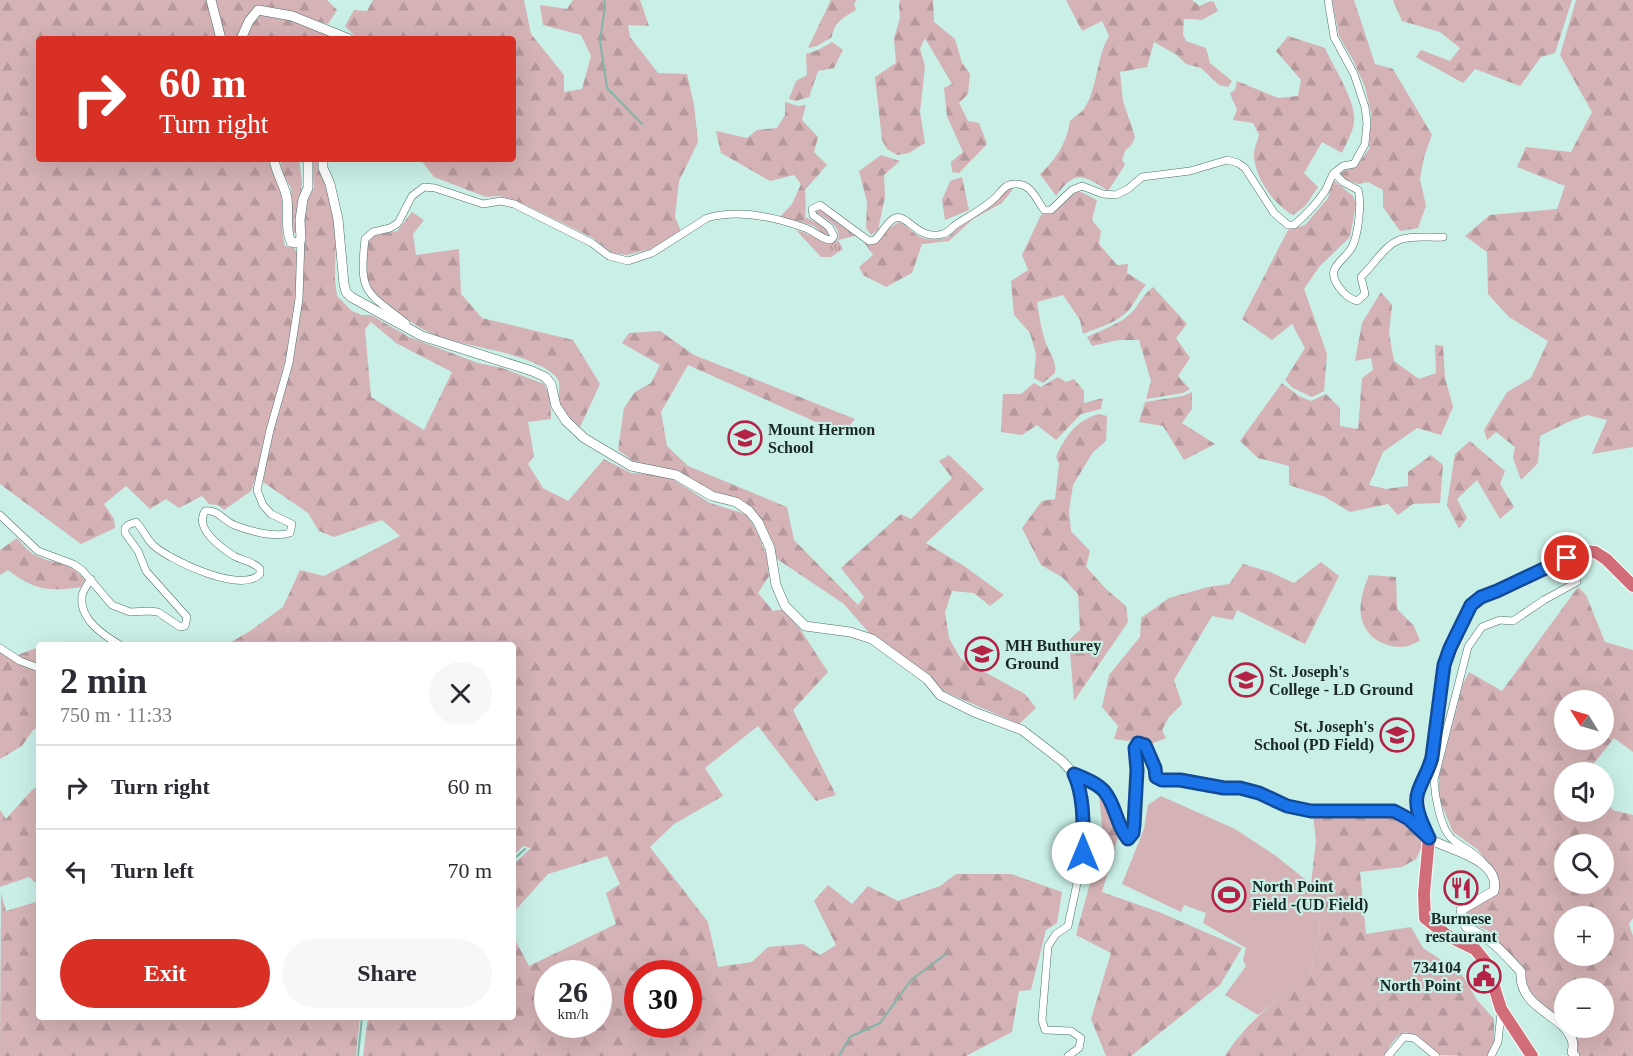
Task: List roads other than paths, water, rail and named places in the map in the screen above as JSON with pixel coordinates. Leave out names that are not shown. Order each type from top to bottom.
[{"type":"highway","points":[[1532,1056],[1501,1009],[1487,964],[1475,949],[1448,936],[1425,918],[1424,893],[1429,838],[1419,814],[1418,793],[1432,757],[1444,665],[1471,605],[1481,597],[1584,551],[1595,552],[1606,559],[1633,586]]},
{"type":"main road","points":[[211,0],[220,36]]},
{"type":"main road","points":[[242,36],[249,21],[258,10],[292,16],[342,36]]},
{"type":"main road","points":[[274,162],[275,170],[285,187],[288,202],[287,235],[291,242],[296,243],[301,239],[300,220],[303,199],[308,188],[308,162]]},
{"type":"main road","points":[[323,162],[322,168],[330,184],[338,219],[339,255],[346,292],[362,304],[422,336],[545,377],[551,384],[556,406],[566,421],[584,438],[631,466],[676,475],[712,496],[736,502],[758,522],[770,548],[776,585],[785,606],[805,626],[850,632],[872,639],[927,680],[940,695],[974,712],[1022,730],[1062,761],[1074,774],[1104,790],[1121,832],[1128,839],[1133,833],[1134,825],[1137,770],[1135,748],[1138,743],[1145,745],[1155,768],[1156,777],[1162,780],[1180,780],[1224,788],[1240,788],[1259,793],[1287,806],[1311,811],[1394,811],[1409,819],[1429,838],[1468,855],[1490,870],[1496,884],[1494,891],[1461,910],[1467,927],[1484,935],[1502,950],[1521,972],[1520,980],[1530,1002],[1554,1018]]},
{"type":"main road","points":[[1572,1038],[1574,1045],[1572,1052],[1575,1056]]},
{"type":"street","points":[[422,336],[370,294],[363,282],[362,266],[365,239],[373,232],[390,228],[398,223],[412,196],[424,188],[435,188],[483,204],[501,201],[514,204],[592,243],[609,256],[628,261],[652,254],[707,218],[716,215],[737,213],[761,217],[812,230],[825,240],[831,240],[834,236],[832,230],[813,215],[812,209],[820,205],[869,241],[875,240],[893,219],[900,217],[905,218],[919,232],[928,236],[945,234],[984,208],[1005,187],[1014,184],[1031,189],[1044,210],[1051,210],[1072,189],[1082,186],[1103,195],[1116,195],[1128,189],[1142,177],[1190,171],[1227,160],[1245,168],[1274,213],[1288,225],[1294,225],[1322,195],[1334,173],[1343,166],[1354,164],[1365,144],[1367,123],[1360,90],[1334,37],[1328,0]]},
{"type":"street","points":[[1334,173],[1343,182],[1358,190],[1360,197],[1353,246],[1337,263],[1333,271],[1334,280],[1348,299],[1357,301],[1365,294],[1361,277],[1400,240],[1443,237]]},
{"type":"street","points":[[0,516],[38,551],[74,564],[91,579],[104,598],[112,605],[130,612],[158,612],[180,627],[185,626],[187,617],[146,571],[138,551],[125,533],[128,525],[136,522],[153,544],[177,560],[208,573],[239,581],[256,578],[260,574],[260,568],[256,564],[233,555],[202,527],[201,521],[205,511],[214,511],[234,524],[255,531],[284,535],[290,533],[292,524],[271,513],[263,505],[257,490],[270,430],[289,363],[299,299],[301,239]]},
{"type":"street","points":[[91,579],[82,594],[82,608],[102,634],[115,642]]},
{"type":"street","points":[[1490,870],[1475,854],[1450,837],[1436,803],[1434,780],[1468,647],[1482,627],[1500,620],[1513,621],[1544,600],[1577,582]]},
{"type":"street","points":[[0,648],[36,667]]},
{"type":"street","points":[[1068,1056],[1079,1048],[1081,1038],[1071,1031],[1046,1030],[1042,1020],[1048,946],[1056,934],[1068,926],[1083,853],[1082,806],[1079,785],[1074,774]]},
{"type":"street","points":[[1491,1056],[1498,1042],[1501,1009]]},
{"type":"street","points":[[1388,1056],[1404,1037],[1414,1038],[1436,1056]]},
{"type":"waterway","points":[[604,0],[600,41],[607,88],[642,124]]},
{"type":"waterway","points":[[516,857],[525,849]]},
{"type":"waterway","points":[[839,1056],[850,1037],[880,1023],[911,980],[946,954]]},
{"type":"waterway","points":[[358,1056],[362,1020]]},
{"type":"place","name":"Mount Hermon School","points":[[745,438]]},
{"type":"place","name":"MH Buthurey Ground","points":[[982,654]]},
{"type":"place","name":"St. Joseph's College - LD Ground","points":[[1246,680]]},
{"type":"place","name":"St. Joseph's School (PD Field)","points":[[1397,735]]},
{"type":"place","name":"Burmese restaurant","points":[[1461,888]]},
{"type":"place","name":"North Point Field -(UD Field)","points":[[1229,895]]},
{"type":"place","name":"734104 North Point","points":[[1484,976]]}]
